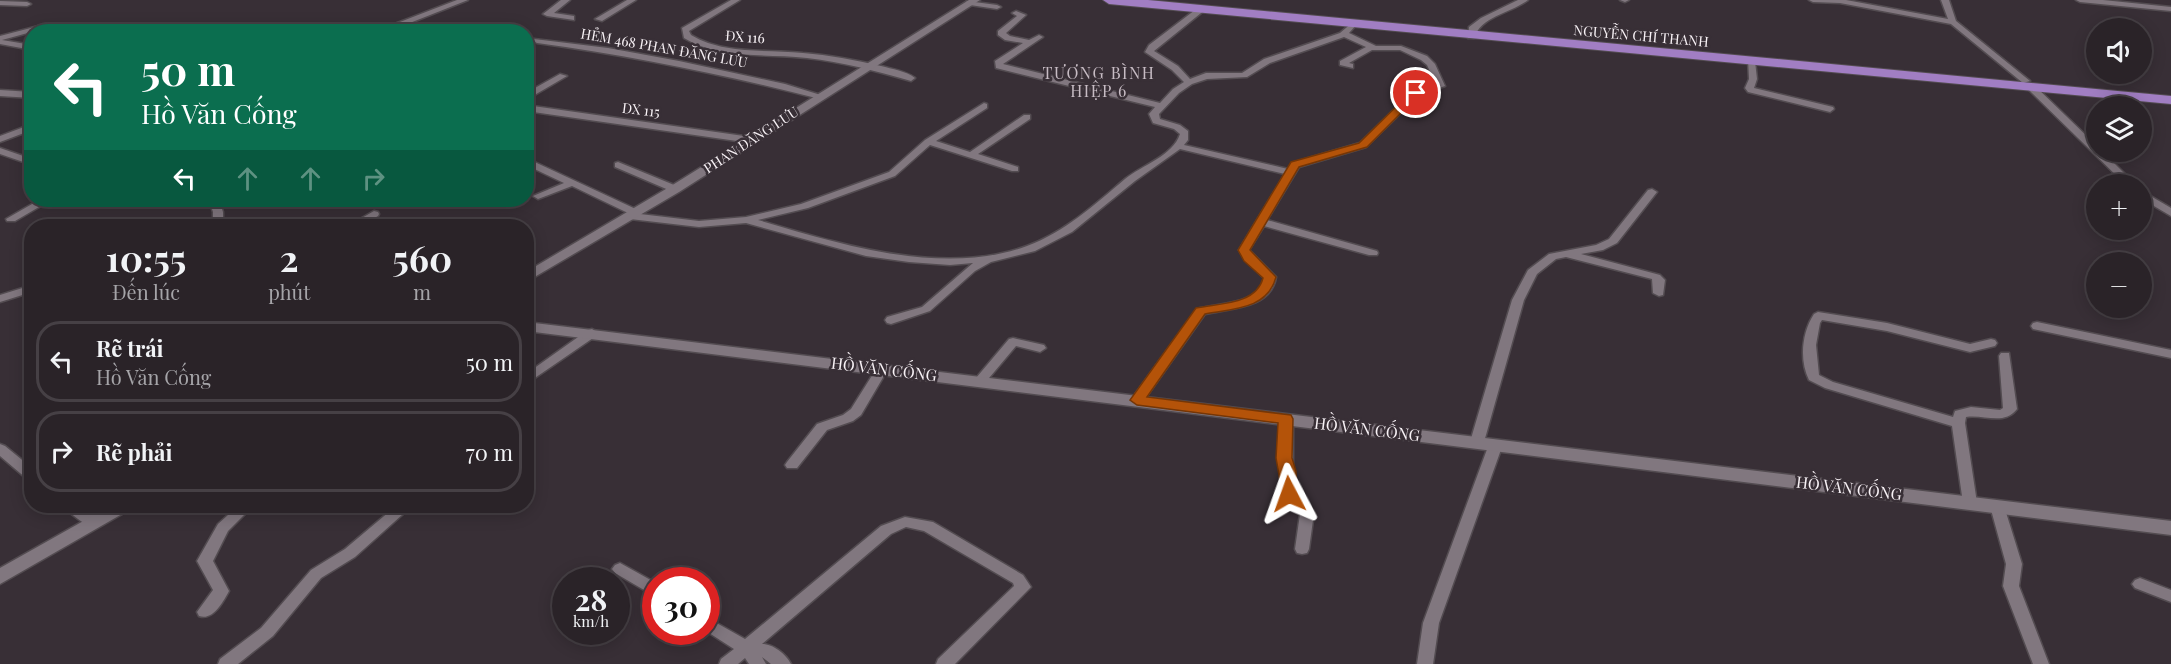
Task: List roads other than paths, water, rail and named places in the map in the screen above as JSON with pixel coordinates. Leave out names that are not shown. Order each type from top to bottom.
[{"type":"main road","name":"NGUYỄN CHÍ THANH","points":[[1110,0],[1203,7],[1751,61],[2171,95]]},
{"type":"main road","name":"NGUYỄN CHÍ THANH","points":[[1157,0],[1348,29],[1472,33],[2029,84],[2171,100]]},
{"type":"street","points":[[400,24],[464,0]]},
{"type":"street","points":[[566,0],[547,14],[571,18]]},
{"type":"street","points":[[599,19],[632,0]]},
{"type":"street","points":[[719,0],[733,2]]},
{"type":"street","points":[[1472,33],[1484,20],[1524,0]]},
{"type":"street","points":[[1813,0],[1835,1],[1953,21]]},
{"type":"street","points":[[1945,0],[1953,21],[2029,84],[2086,140]]},
{"type":"street","points":[[2080,0],[2167,9]]},
{"type":"street","points":[[2151,0],[2167,9]]},
{"type":"street","points":[[972,1],[997,7]]},
{"type":"street","name":"PHAN ĐĂNG LƯU","points":[[534,273],[675,189],[972,1]]},
{"type":"street","name":"ĐX 116","points":[[733,2],[685,30],[687,36],[714,48],[807,56],[868,66]]},
{"type":"street","points":[[0,3],[27,4]]},
{"type":"street","points":[[1189,82],[1175,68],[1149,51],[1203,7]]},
{"type":"street","points":[[1016,13],[1022,15],[1001,33],[1029,42]]},
{"type":"street","points":[[746,220],[860,252],[941,263],[1006,256],[1041,244],[1068,231],[1136,175],[1178,146],[1185,138],[1185,133],[1177,127],[1156,121],[1154,114],[1189,82],[1212,75],[1244,75],[1267,61],[1348,29],[1371,47]]},
{"type":"street","points":[[0,40],[24,33]]},
{"type":"street","points":[[1039,37],[998,63],[999,66],[1161,106]]},
{"type":"street","points":[[0,40],[24,46]]},
{"type":"street","name":"HẺM 468 PHAN ĐĂNG LƯU","points":[[537,41],[634,54],[760,80],[820,96]]},
{"type":"street","points":[[1137,400],[1201,311],[1253,300],[1267,288],[1270,277],[1249,258],[1244,250],[1263,222],[1290,172],[1301,161],[1363,145],[1416,93],[1441,86],[1431,64],[1424,58],[1401,48],[1371,47],[1343,63],[1350,66]]},
{"type":"street","points":[[1751,61],[1753,79],[1749,88],[1751,90],[1830,109]]},
{"type":"street","points":[[868,66],[911,78]]},
{"type":"street","points":[[534,92],[563,76]]},
{"type":"street","points":[[0,93],[24,94]]},
{"type":"street","points":[[534,166],[633,214],[699,224],[746,220],[804,206],[879,181],[898,170],[928,142],[984,106]]},
{"type":"street","name":"DX 115","points":[[534,109],[751,140]]},
{"type":"street","points":[[971,155],[1027,117]]},
{"type":"street","points":[[0,139],[24,130]]},
{"type":"street","points":[[928,142],[1015,169]]},
{"type":"street","points":[[1178,146],[1290,172]]},
{"type":"street","points":[[0,152],[24,160]]},
{"type":"street","points":[[2108,162],[2120,174]]},
{"type":"street","points":[[618,165],[675,189]]},
{"type":"street","points":[[538,196],[572,183]]},
{"type":"street","points":[[1477,442],[1518,300],[1532,272],[1553,256],[1599,248],[1613,241],[1652,192]]},
{"type":"street","points":[[2152,201],[2171,213]]},
{"type":"street","points":[[11,219],[33,207]]},
{"type":"street","points":[[365,219],[374,214]]},
{"type":"street","points":[[1263,222],[1372,253]]},
{"type":"street","points":[[1565,254],[1656,277],[1659,280],[1659,293]]},
{"type":"street","points":[[891,320],[926,309],[971,269],[992,257]]},
{"type":"street","points":[[0,299],[24,291]]},
{"type":"street","points":[[1958,423],[1829,385],[1813,377],[1809,343],[1812,326],[1818,316],[1887,327],[1970,348],[1991,343]]},
{"type":"street","points":[[2037,326],[2171,354]]},
{"type":"street","name":"HỒ VĂN CỐNG","points":[[534,327],[2171,528]]},
{"type":"street","points":[[534,374],[592,333]]},
{"type":"street","points":[[980,381],[1012,342],[1040,348]]},
{"type":"street","points":[[1970,503],[1958,423],[1960,414],[1967,411],[2006,414],[2010,409],[2005,356]]},
{"type":"street","points":[[792,465],[822,427],[848,418],[856,412],[882,369]]},
{"type":"street","points":[[1286,419],[1284,458],[1288,471],[1288,501],[1293,507],[1304,509],[1307,513],[1302,549]]},
{"type":"street","points":[[1425,664],[1431,623],[1496,444]]},
{"type":"street","points":[[0,449],[24,469]]},
{"type":"street","points":[[1997,506],[2014,564],[2011,586],[2041,664]]},
{"type":"street","points":[[81,513],[94,522]]},
{"type":"street","points":[[0,577],[110,513]]},
{"type":"street","points":[[205,612],[221,591],[206,567],[207,554],[223,528],[239,513]]},
{"type":"street","points":[[226,664],[267,632],[316,574],[350,553],[397,513]]},
{"type":"street","points":[[753,655],[886,530],[905,522],[928,526],[1018,579],[1023,587],[944,664]]},
{"type":"street","points":[[2140,584],[2171,596]]},
{"type":"street","points":[[720,633],[753,655]]},
{"type":"street","points":[[728,664],[765,650],[783,664]]},
{"type":"district","name":"TƯƠNG BÌNH HIỆP 6","points":[[1099,82]]}]
